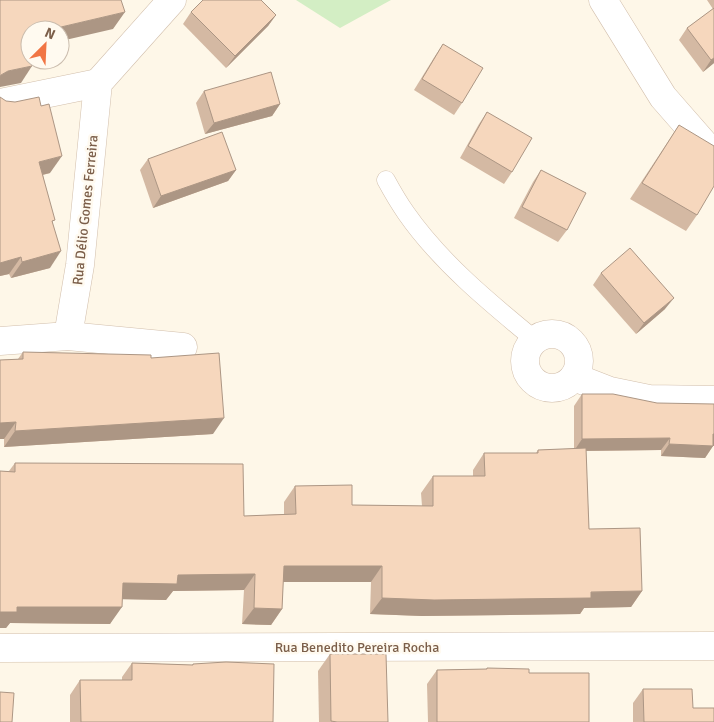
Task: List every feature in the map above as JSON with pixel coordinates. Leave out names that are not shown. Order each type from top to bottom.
[{"type":"street","points":[[0,103],[98,83],[172,0]]},
{"type":"street","points":[[603,0],[662,97],[705,145],[714,152]]},
{"type":"street","name":"Rua Délio Gomes Ferreira","points":[[68,336],[80,265],[98,83]]},
{"type":"street","points":[[555,334],[568,339],[577,350],[579,364],[574,377],[563,386],[549,388],[536,383],[527,372],[524,358],[529,345],[541,336],[555,334]]},
{"type":"street","points":[[0,341],[68,336],[183,347]]},
{"type":"street","points":[[574,377],[610,392],[628,396],[649,399],[714,400]]},
{"type":"street","name":"Rua Benedito Pereira Rocha","points":[[0,648],[714,646]]},
{"type":"lane","points":[[386,180],[406,214],[435,249],[485,299],[535,340]]},
{"type":"green space","points":[[296,0],[391,0],[340,28]]},
{"type":"building","points":[[0,0],[121,0],[125,12],[70,25],[70,20],[20,20],[20,68],[8,71],[0,77]]},
{"type":"building","points":[[203,0],[261,0],[276,15],[235,56],[191,12]]},
{"type":"building","points":[[714,8],[714,58],[711,60],[687,28]]},
{"type":"building","points":[[443,44],[483,68],[462,103],[422,79]]},
{"type":"building","points":[[271,72],[280,104],[214,123],[204,91]]},
{"type":"building","points":[[0,97],[6,101],[15,102],[39,97],[41,106],[49,104],[62,156],[39,162],[55,220],[52,221],[61,251],[22,262],[21,257],[0,263]]},
{"type":"building","points":[[487,112],[532,138],[512,172],[468,146]]},
{"type":"building","points":[[679,125],[714,146],[714,186],[697,215],[642,183]]},
{"type":"building","points":[[222,132],[236,170],[161,196],[148,159]]},
{"type":"building","points":[[541,170],[586,193],[567,230],[522,207]]},
{"type":"building","points":[[630,248],[674,298],[644,323],[601,273]]},
{"type":"building","points":[[23,352],[151,355],[151,358],[219,353],[224,418],[15,431],[16,422],[0,423],[0,360],[23,359]]},
{"type":"building","points":[[582,394],[613,394],[657,403],[714,404],[713,446],[669,444],[670,438],[582,439]]},
{"type":"building","points":[[586,448],[589,529],[640,528],[642,591],[591,592],[591,598],[434,600],[382,598],[382,566],[284,566],[282,609],[254,608],[255,574],[178,575],[177,584],[123,583],[122,607],[17,607],[17,612],[0,612],[0,471],[15,472],[15,463],[243,464],[244,516],[296,514],[295,486],[352,485],[352,505],[433,506],[433,476],[485,476],[484,453],[538,453],[538,450]]},
{"type":"building","points":[[330,654],[386,654],[388,722],[331,721]]},
{"type":"building","points":[[226,662],[274,664],[273,722],[81,722],[80,680],[132,680],[132,663],[193,665]]},
{"type":"building","points":[[529,669],[529,673],[589,673],[589,722],[437,722],[437,670]]},
{"type":"building","points":[[643,689],[692,689],[693,708],[714,708],[714,722],[644,722]]},
{"type":"building","points":[[0,692],[14,693],[12,722],[0,722]]}]
